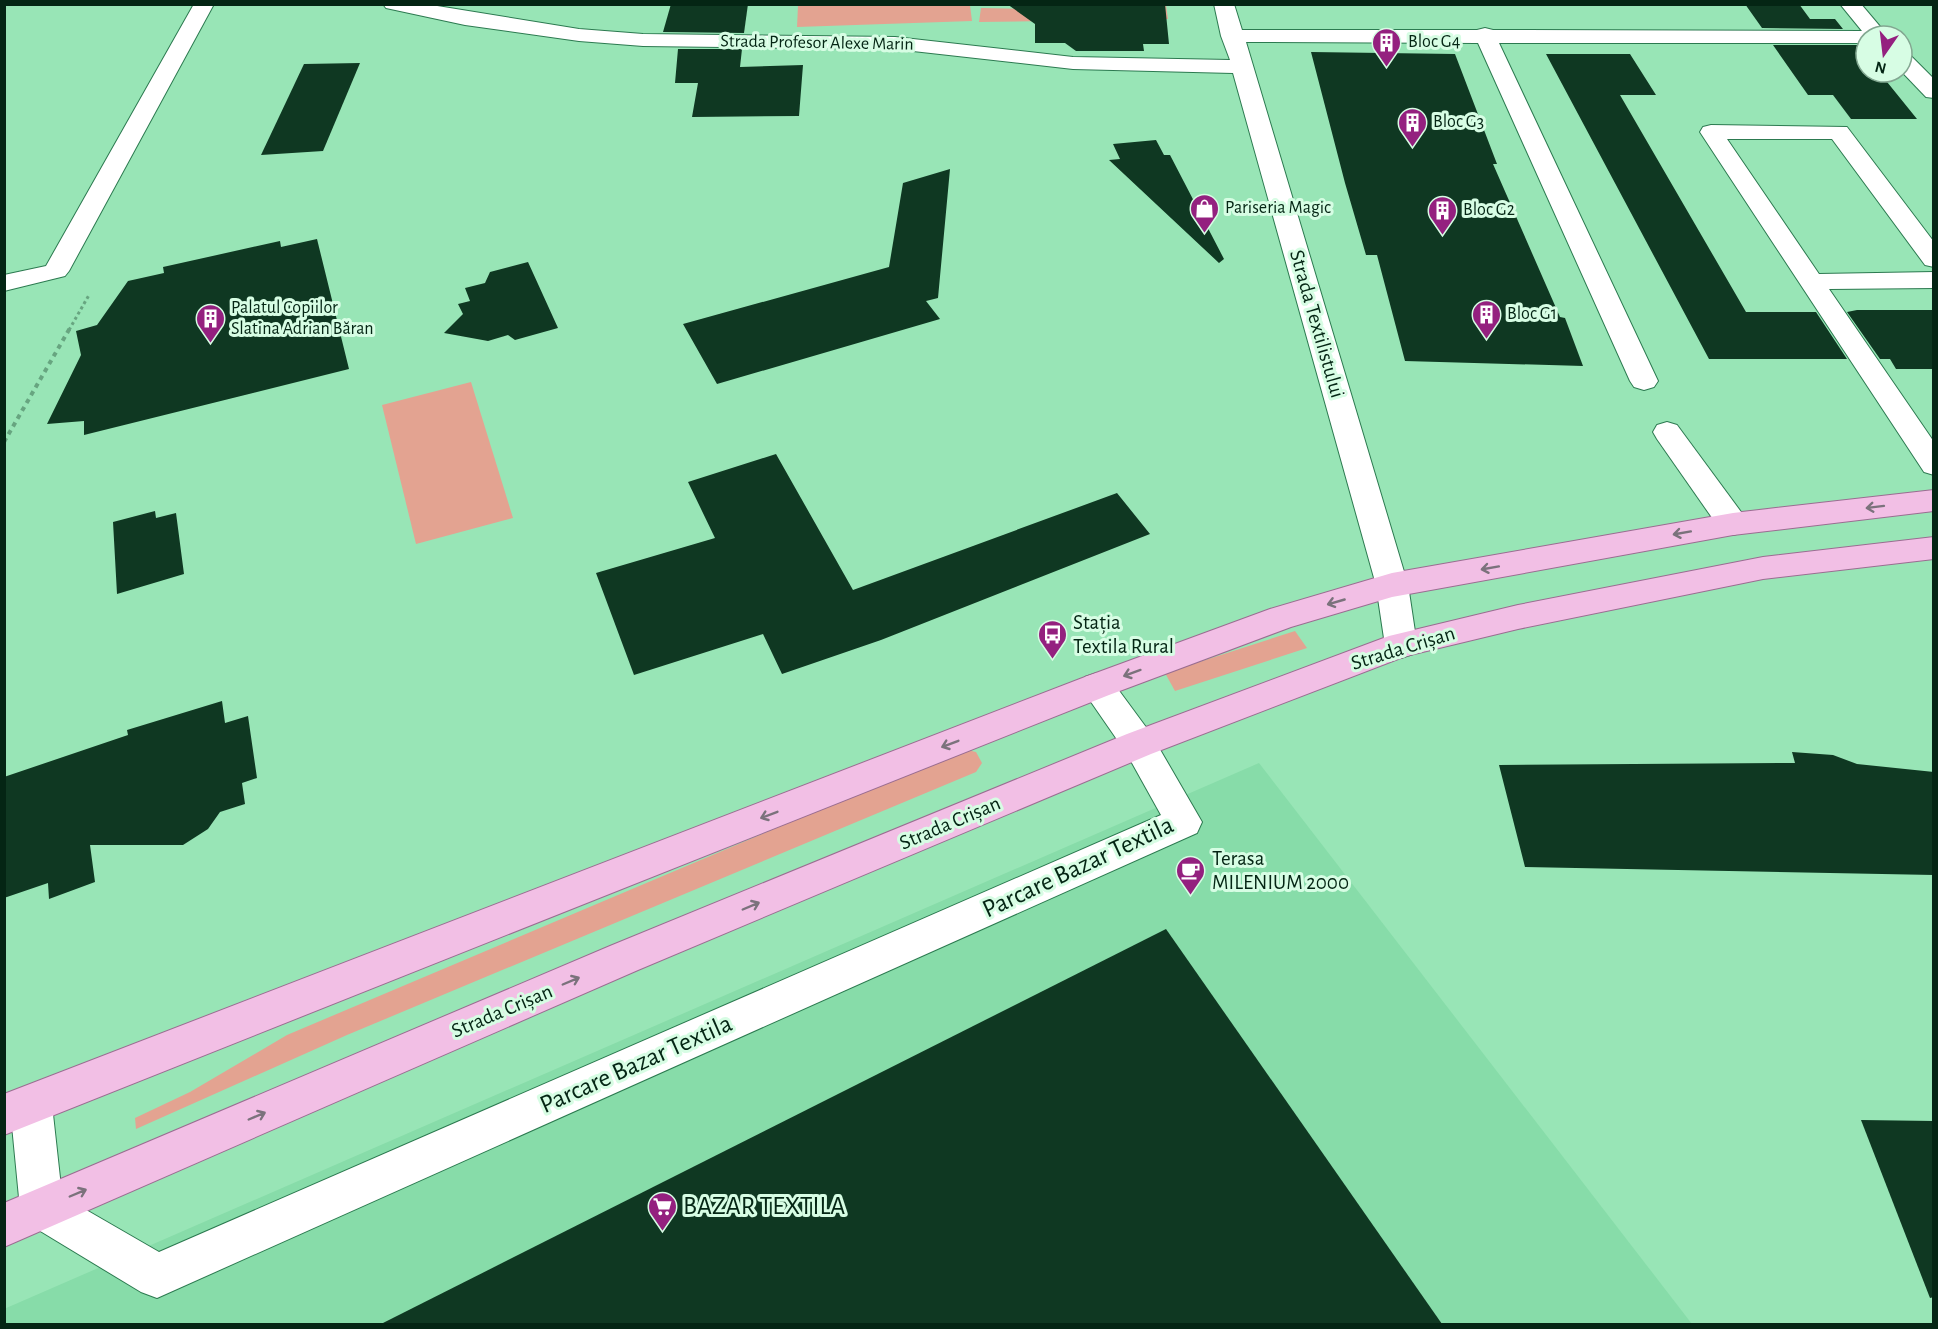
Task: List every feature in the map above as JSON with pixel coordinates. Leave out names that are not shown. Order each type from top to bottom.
[{"type":"main road","points":[[18,1110],[1097,686],[1281,618],[1392,585],[1733,524],[1934,500]]},
{"type":"main road","name":"Strada Crișan","points":[[4,1225],[635,954],[1139,744],[1401,645],[1518,617],[1763,568],[1934,548]]},
{"type":"street","points":[[4,283],[56,271],[204,4]]},
{"type":"street","name":"Strada Profesor Alexe Marin","points":[[393,4],[499,23],[643,40],[896,43],[1073,63],[1243,67]]},
{"type":"street","name":"Strada Textilistului","points":[[1224,4],[1392,585],[1401,645]]},
{"type":"street","points":[[1850,4],[1868,24]]},
{"type":"street","points":[[1232,36],[1485,34],[1854,37]]},
{"type":"street","points":[[1485,34],[1644,381]]},
{"type":"street","points":[[1914,63],[1934,65]]},
{"type":"street","points":[[1914,72],[1934,92]]},
{"type":"street","points":[[1934,260],[1839,132],[1711,132],[1934,465]]},
{"type":"street","points":[[1811,282],[1934,279]]},
{"type":"street","points":[[1667,432],[1733,524]]},
{"type":"street","name":"Parcare Bazar Textila","points":[[42,1208],[157,1276],[1184,822],[1139,744],[1097,686]]},
{"type":"street","points":[[18,1110],[42,1208]]},
{"type":"path","points":[[4,442],[91,291]]},
{"type":"shaded area","points":[[1113,4],[1166,5],[1168,19],[979,22],[981,8],[1036,9]]},
{"type":"shaded area","points":[[970,5],[972,21],[797,27],[798,6]]},
{"type":"shaded area","points":[[471,382],[513,518],[416,544],[382,405]]},
{"type":"shaded area","points":[[1295,631],[1307,648],[1175,691],[1165,673]]},
{"type":"shaded area","points":[[963,749],[976,752],[982,763],[976,772],[347,1035],[136,1129],[135,1118],[190,1092],[287,1035]]},
{"type":"shaded area","points":[[1259,763],[1692,1324],[5,1324],[4,1309]]},
{"type":"building","points":[[671,4],[748,4],[744,33],[663,32]]},
{"type":"building","points":[[1007,4],[1165,4],[1169,44],[1143,44],[1144,51],[1076,51],[1065,43],[1035,43],[1035,24]]},
{"type":"building","points":[[1745,4],[1799,4],[1810,19],[1835,19],[1843,29],[1762,28]]},
{"type":"building","points":[[1773,45],[1854,45],[1854,84],[1889,84],[1917,119],[1851,119],[1833,95],[1808,95]]},
{"type":"building","points":[[678,49],[742,49],[740,67],[803,65],[799,116],[692,117],[698,83],[675,83]]},
{"type":"building","points":[[1311,52],[1455,54],[1497,164],[1493,164],[1560,317],[1565,318],[1583,366],[1405,361],[1377,255],[1366,255]]},
{"type":"building","points":[[1546,54],[1630,54],[1656,95],[1620,95],[1746,312],[1816,312],[1847,359],[1709,359]]},
{"type":"building","points":[[360,63],[323,151],[261,155],[304,64]]},
{"type":"building","points":[[1156,140],[1164,155],[1170,155],[1224,259],[1219,263],[1109,160],[1120,159],[1113,144]]},
{"type":"building","points":[[950,169],[938,298],[926,301],[940,319],[717,384],[683,324],[889,267],[903,183]]},
{"type":"building","name":"Palatul Copiilor Slatina Adrian Băran","points":[[317,239],[349,369],[84,435],[84,421],[47,424],[81,355],[76,331],[97,325],[128,281],[164,273],[163,267],[280,241],[281,247]]},
{"type":"building","points":[[528,262],[558,328],[515,340],[508,335],[488,341],[444,333],[463,314],[458,304],[470,301],[465,288],[485,283],[490,272]]},
{"type":"building","points":[[1934,310],[1934,369],[1896,369],[1890,359],[1880,359],[1847,312]]},
{"type":"building","points":[[776,454],[853,590],[1117,493],[1150,534],[881,640],[782,674],[763,634],[634,675],[596,573],[715,538],[688,482]]},
{"type":"building","points":[[155,511],[156,518],[176,513],[184,574],[117,594],[113,522]]},
{"type":"building","points":[[222,701],[225,723],[248,716],[257,778],[242,783],[245,804],[220,812],[208,829],[183,845],[90,845],[95,882],[49,899],[48,883],[4,898],[4,777],[128,735],[127,730]]},
{"type":"building","points":[[1792,752],[1833,755],[1857,764],[1934,772],[1934,875],[1525,867],[1499,765],[1795,763]]},
{"type":"building","points":[[1166,929],[1442,1324],[381,1324]]},
{"type":"building","points":[[1861,1120],[1934,1121],[1934,1297],[1930,1298]]},
{"type":"place","name":"Bloc G4","points":[[1387,68]]},
{"type":"place","name":"Bloc G3","points":[[1412,148]]},
{"type":"place","name":"Pariseria Magic","points":[[1204,234]]},
{"type":"place","name":"Bloc G2","points":[[1442,236]]},
{"type":"place","name":"Bloc G1","points":[[1486,340]]},
{"type":"place","name":"Palatul Copiilor Slatina Adrian Băran","points":[[210,344]]},
{"type":"place","name":"Stația Textila Rural","points":[[1052,660]]},
{"type":"place","name":"Terasa MILENIUM 2000","points":[[1191,896]]},
{"type":"place","name":"BAZAR TEXTILA","points":[[662,1232]]}]
